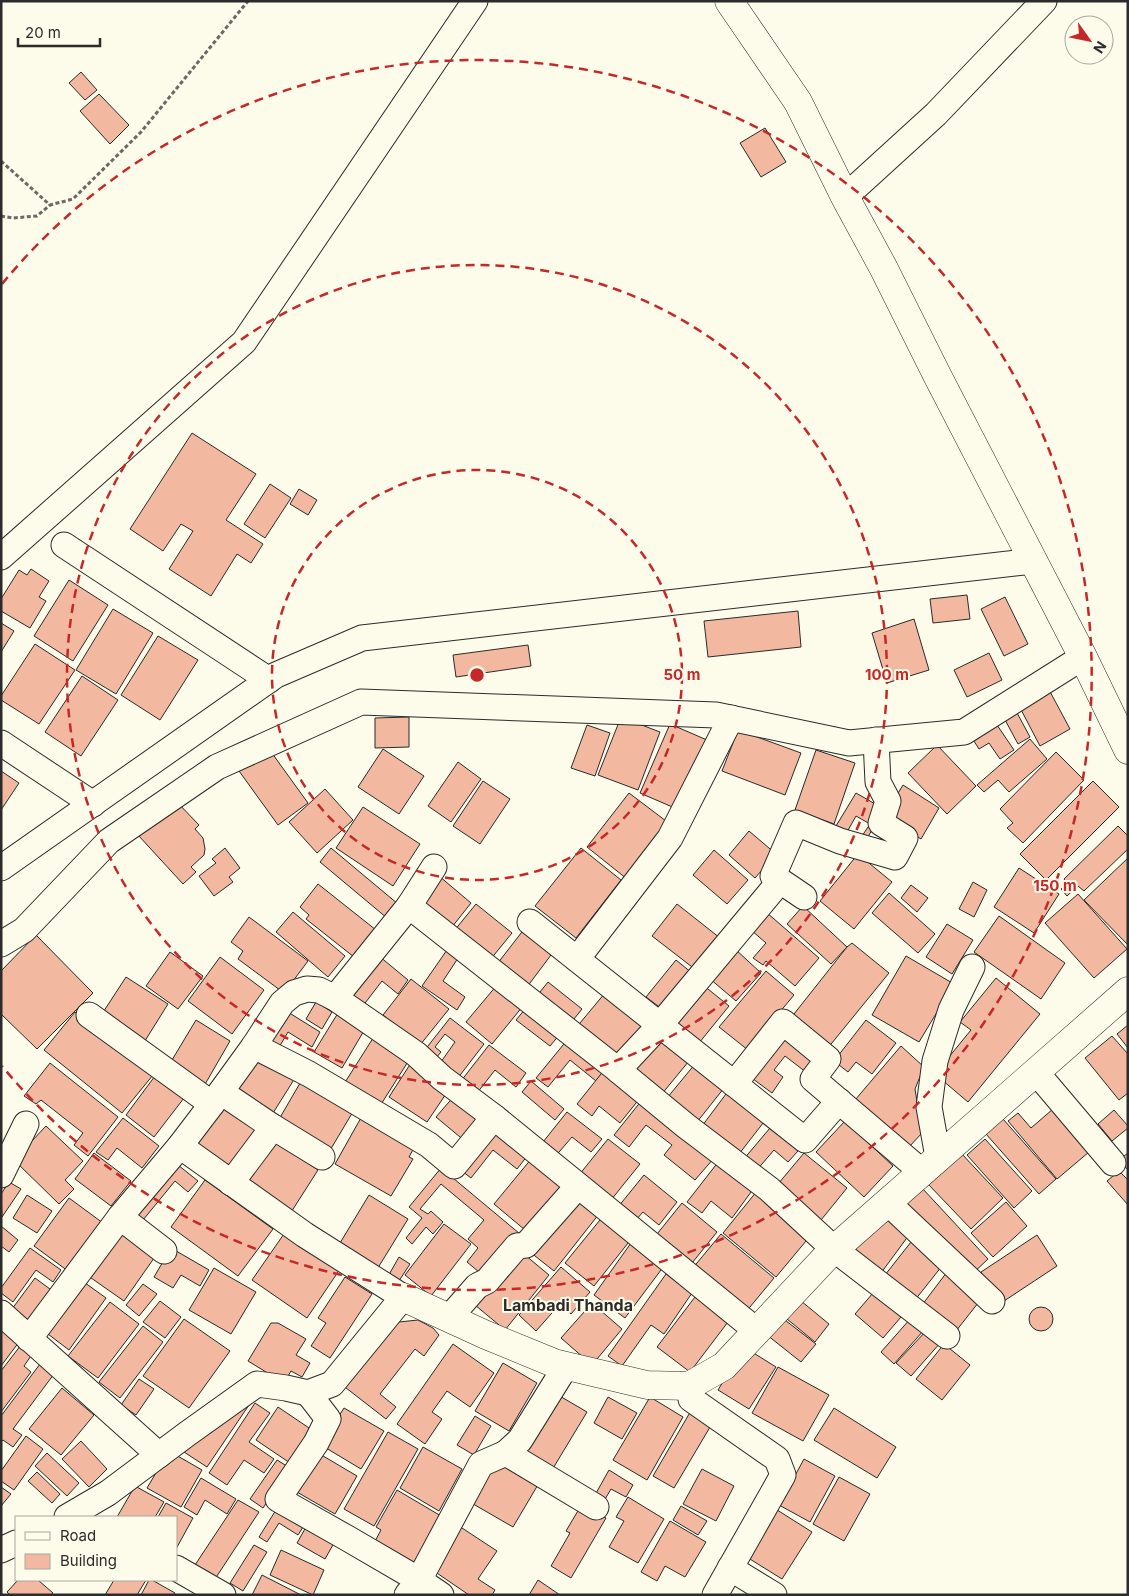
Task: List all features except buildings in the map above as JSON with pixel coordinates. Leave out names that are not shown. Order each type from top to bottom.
[{"type":"street","points":[[1,557],[244,342],[475,1]]},
{"type":"street","points":[[730,1],[798,102],[845,197],[884,267],[937,376],[1033,560],[1128,750]]},
{"type":"street","points":[[845,197],[936,114],[1044,1]]},
{"type":"street","points":[[64,545],[269,680]]},
{"type":"street","points":[[1,868],[276,675],[362,638],[1033,560]]},
{"type":"street","points":[[1,944],[24,930],[109,842],[217,767],[361,702],[716,715],[849,743],[964,732],[1082,657]]},
{"type":"street","points":[[577,959],[670,838],[731,718]]},
{"type":"street","points":[[804,897],[773,876],[796,823],[840,840],[895,856],[905,838],[881,823],[888,801],[878,782],[876,740]]},
{"type":"street","points":[[1,743],[93,804]]},
{"type":"street","points":[[335,998],[409,906],[434,867]]},
{"type":"street","points":[[618,1070],[660,1025],[780,881]]},
{"type":"street","points":[[409,906],[618,1070],[686,1126],[769,1189],[834,1249],[947,1336]]},
{"type":"street","points":[[530,922],[805,1140],[839,1101]]},
{"type":"street","points":[[930,1164],[929,1107],[935,1061],[951,1010],[972,967]]},
{"type":"street","points":[[28,1339],[120,1217],[180,1146],[254,1046],[282,1003],[294,993],[307,989],[319,990],[335,998],[416,1054],[442,1078],[494,1117],[757,1331]]},
{"type":"street","points":[[180,1146],[305,1235],[403,1297],[486,1335],[554,1363],[647,1385],[689,1386],[724,1366],[834,1249],[1128,991]]},
{"type":"street","points":[[89,1015],[216,1098],[273,1127],[322,1157]]},
{"type":"street","points":[[734,1084],[783,1022],[828,1059],[812,1079],[839,1101],[930,1164]]},
{"type":"street","points":[[254,1046],[309,1074],[429,1145],[454,1166],[494,1117]]},
{"type":"street","points":[[1036,1072],[1112,1163]]},
{"type":"street","points":[[1,1174],[26,1124]]},
{"type":"street","points":[[231,1183],[273,1127]]},
{"type":"street","points":[[449,1318],[476,1286],[487,1281],[517,1246],[526,1245],[578,1186]]},
{"type":"street","points":[[887,1202],[992,1301]]},
{"type":"street","points":[[120,1217],[164,1251]]},
{"type":"street","points":[[77,1516],[158,1455],[258,1384],[308,1393],[332,1384],[403,1297]]},
{"type":"street","points":[[1,1313],[158,1455]]},
{"type":"street","points":[[413,1588],[481,1464],[506,1453],[520,1440],[566,1366]]},
{"type":"street","points":[[689,1386],[691,1399],[778,1459],[783,1475],[715,1595]]},
{"type":"street","points":[[308,1393],[328,1419],[316,1443],[278,1499],[347,1538],[413,1588],[441,1595]]},
{"type":"street","points":[[506,1453],[596,1507]]},
{"type":"street","points":[[1,1550],[15,1543]]},
{"type":"street","points":[[730,1568],[774,1595]]},
{"type":"street","points":[[178,1569],[223,1595]]},
{"type":"path","points":[[1,216],[13,218],[37,216],[50,205],[73,199],[141,132],[248,1]]},
{"type":"path","points":[[1,161],[50,205]]},
{"type":"district","name":"Lambadi Thanda","points":[[568,1305]]}]
